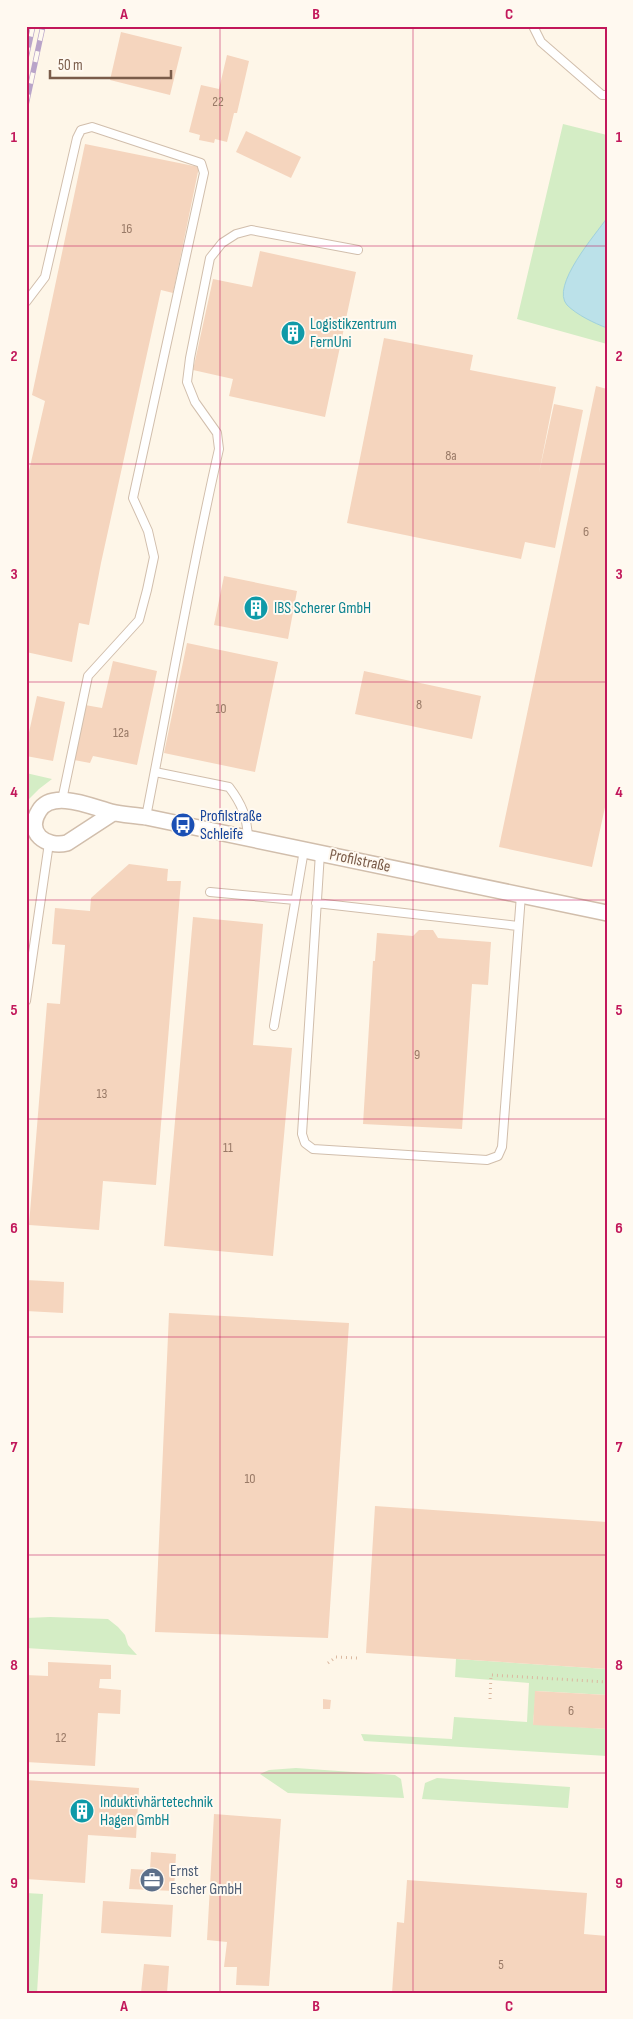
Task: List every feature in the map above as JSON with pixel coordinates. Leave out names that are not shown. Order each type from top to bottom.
[{"type":"street","name":"Profilstraße","points":[[62,800],[91,805],[113,813],[146,817],[607,913]]},
{"type":"street","points":[[62,800],[46,803],[39,809],[34,825],[43,841],[59,845],[67,843],[113,813]]},
{"type":"lane","points":[[533,26],[541,42],[602,95],[607,95]]},
{"type":"lane","points":[[26,302],[45,277],[77,138],[82,130],[92,127],[201,163],[204,173],[133,498],[148,531],[154,557],[147,590],[139,620],[88,676],[62,800]]},
{"type":"lane","points":[[146,817],[197,546],[219,449],[217,433],[195,402],[187,382],[210,258],[222,243],[236,234],[251,230],[358,250]]},
{"type":"lane","points":[[155,772],[229,787],[239,800],[248,821],[248,838]]},
{"type":"lane","points":[[26,1002],[49,843]]},
{"type":"lane","points":[[274,1026],[304,850]]},
{"type":"lane","points":[[320,853],[302,1134],[305,1143],[313,1149],[487,1160],[498,1156],[502,1146],[521,895]]},
{"type":"lane","points":[[210,892],[295,900]]},
{"type":"lane","points":[[316,903],[518,926]]},
{"type":"path","points":[[328,1663],[336,1657],[357,1658]]},
{"type":"path","points":[[490,1699],[491,1674],[607,1682]]},
{"type":"green space","points":[[563,124],[607,135],[607,344],[517,319]]},
{"type":"green space","points":[[26,773],[52,779],[26,802]]},
{"type":"green space","points":[[26,1618],[108,1619],[125,1635],[128,1645],[137,1655],[26,1648]]},
{"type":"green space","points":[[456,1659],[607,1669],[607,1695],[536,1691],[533,1724],[607,1729],[607,1756],[364,1741],[361,1734],[452,1739],[454,1717],[527,1722],[529,1683],[455,1677]]},
{"type":"green space","points":[[296,1768],[395,1775],[401,1779],[404,1798],[288,1793],[260,1774],[269,1770]]},
{"type":"green space","points":[[437,1778],[570,1787],[568,1808],[422,1799],[425,1783]]},
{"type":"green space","points":[[26,1893],[43,1894],[37,1993],[26,1993]]},
{"type":"water","points":[[607,218],[607,328],[576,312],[567,305],[563,296],[569,273],[576,260]]},
{"type":"building","points":[[121,32],[182,47],[170,95],[110,80]]},
{"type":"building","points":[[227,55],[249,61],[237,113],[234,113],[227,142],[215,139],[214,143],[199,140],[200,135],[189,132],[201,85],[219,89]]},
{"type":"building","points":[[246,131],[301,157],[291,178],[236,152]]},
{"type":"building","points":[[85,144],[199,167],[173,293],[161,290],[89,625],[79,623],[72,662],[26,652],[26,484],[45,401],[32,395]]},
{"type":"building","name":"Logistikzentrum FernUni","points":[[260,251],[356,272],[325,417],[229,396],[233,379],[193,370],[213,279],[252,287]]},
{"type":"building","points":[[384,338],[473,355],[470,370],[556,387],[539,473],[554,404],[583,410],[555,548],[525,542],[521,559],[347,523]]},
{"type":"building","points":[[596,386],[607,389],[607,798],[592,867],[499,847]]},
{"type":"building","name":"IBS Scherer GmbH","points":[[224,576],[297,591],[288,639],[214,625]]},
{"type":"building","points":[[187,643],[278,662],[255,772],[164,753]]},
{"type":"building","points":[[113,661],[157,671],[137,765],[93,756],[90,763],[74,760],[85,705],[102,708]]},
{"type":"building","points":[[364,671],[481,696],[472,739],[355,714]]},
{"type":"building","points":[[37,696],[65,702],[53,761],[26,756],[26,746]]},
{"type":"building","points":[[129,864],[168,869],[167,881],[181,881],[156,1185],[103,1181],[99,1230],[29,1225],[47,1003],[60,1004],[65,945],[52,944],[55,908],[90,911],[91,898]]},
{"type":"building","points":[[193,917],[263,924],[253,1045],[292,1048],[273,1256],[164,1246]]},
{"type":"building","points":[[419,930],[433,930],[438,938],[491,942],[488,985],[472,984],[462,1129],[363,1124],[373,961],[375,961],[377,933],[413,936]]},
{"type":"building","points":[[26,1280],[64,1282],[63,1313],[26,1311]]},
{"type":"building","points":[[169,1313],[349,1323],[328,1638],[155,1632]]},
{"type":"building","points":[[375,1506],[607,1522],[607,1669],[366,1653]]},
{"type":"building","points":[[48,1662],[111,1665],[111,1679],[100,1679],[99,1688],[121,1690],[120,1714],[98,1713],[95,1766],[26,1762],[26,1675],[48,1676]]},
{"type":"building","points":[[535,1691],[607,1695],[607,1729],[533,1725]]},
{"type":"building","points":[[323,1699],[331,1700],[330,1709],[323,1709]]},
{"type":"building","name":"Induktivhärtetechnik Hagen GmbH","points":[[26,1780],[139,1788],[136,1838],[88,1835],[85,1883],[26,1879]]},
{"type":"building","points":[[214,1814],[281,1819],[269,1986],[236,1985],[237,1967],[224,1967],[227,1942],[207,1940]]},
{"type":"building","name":"Ernst Escher GmbH","points":[[151,1852],[176,1854],[174,1891],[129,1889],[131,1869],[150,1870]]},
{"type":"building","points":[[407,1880],[587,1893],[584,1934],[607,1936],[607,1993],[392,1993],[397,1922],[404,1923]]},
{"type":"building","points":[[103,1901],[173,1905],[171,1937],[101,1933]]},
{"type":"building","points":[[144,1964],[169,1966],[167,1993],[141,1993]]},
{"type":"railway","points":[[26,58],[33,26]]},
{"type":"railway","points":[[26,105],[43,26]]},
{"type":"place","name":"Logistikzentrum FernUni","points":[[293,333]]},
{"type":"place","name":"IBS Scherer GmbH","points":[[256,608]]},
{"type":"place","name":"Profilstraße Schleife","points":[[183,825]]},
{"type":"place","name":"Induktivhärtetechnik Hagen GmbH","points":[[82,1811]]},
{"type":"place","name":"Ernst Escher GmbH","points":[[152,1880]]}]
